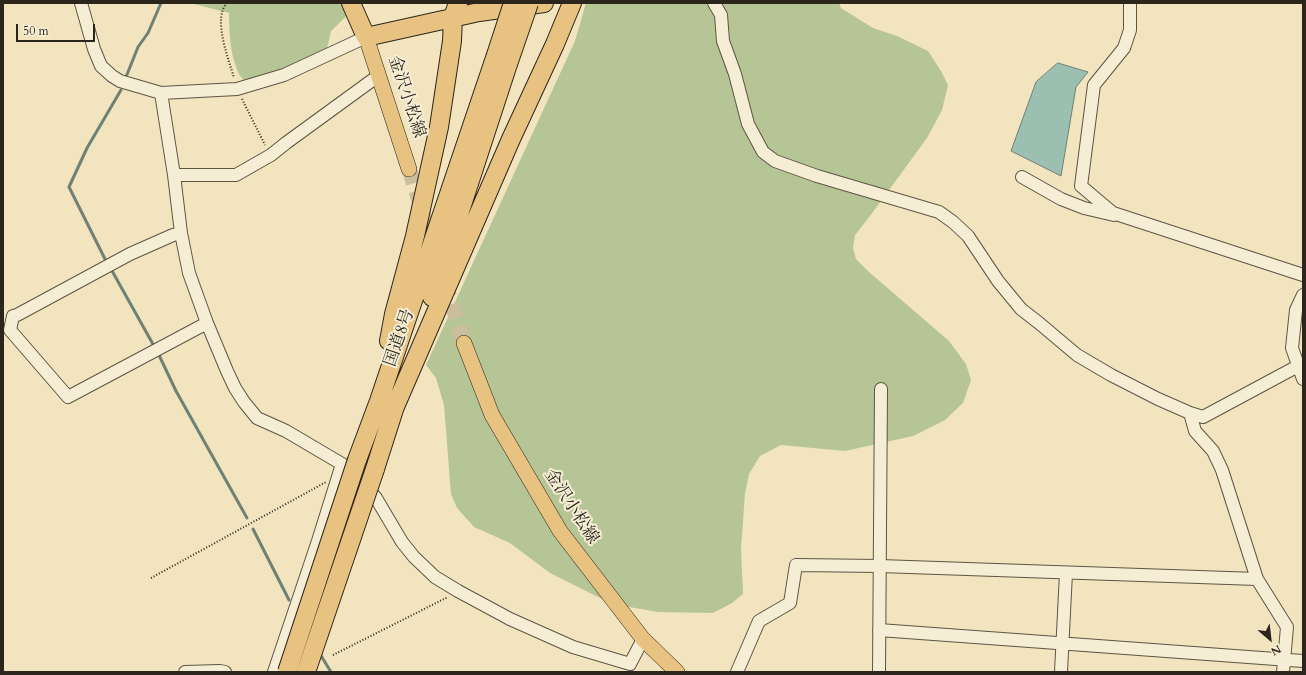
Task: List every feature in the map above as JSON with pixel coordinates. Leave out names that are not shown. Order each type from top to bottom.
[{"type":"highway","points":[[351,3],[366,37],[456,10],[479,12],[544,3]]},
{"type":"highway","name":"国道8号","points":[[306,672],[375,469],[387,405],[501,61],[513,3]]},
{"type":"highway","name":"国道8号","points":[[501,61],[529,3]]},
{"type":"highway","points":[[387,405],[508,147],[572,3]]},
{"type":"highway","points":[[387,405],[394,314],[415,236],[440,127],[456,10]]},
{"type":"highway","name":"国道8号","points":[[287,672],[346,466],[387,405]]},
{"type":"main road","name":"金沢小松線","points":[[366,37],[409,168]]},
{"type":"main road","name":"金沢小松線","points":[[464,343],[492,415],[560,531],[642,639],[677,672]]},
{"type":"street","points":[[81,3],[94,49],[101,66],[120,81],[161,93],[237,89],[284,74],[366,37]]},
{"type":"street","points":[[714,3],[721,15],[723,41],[735,74],[748,124],[763,152],[775,161],[817,176],[939,212],[953,222],[968,236],[998,281],[1021,309],[1078,355],[1118,379],[1158,399],[1203,417],[1301,365]]},
{"type":"street","points":[[1130,3],[1130,30],[1124,48],[1094,85],[1081,186],[1113,213],[1303,275]]},
{"type":"street","points":[[174,175],[236,175],[271,156],[286,143],[378,76]]},
{"type":"street","points":[[161,93],[174,175],[181,233],[189,273],[207,323],[235,388],[257,418],[286,431],[346,466],[376,498],[402,542],[414,557],[436,577],[458,591],[510,619],[573,646],[630,664],[642,639]]},
{"type":"street","points":[[1022,177],[1061,199],[1084,208],[1127,218]]},
{"type":"street","points":[[181,233],[130,254],[13,316],[10,330],[68,397],[207,323]]},
{"type":"street","points":[[1303,295],[1296,310],[1292,348],[1301,365],[1303,379]]},
{"type":"street","points":[[879,672],[881,389]]},
{"type":"street","points":[[1190,413],[1196,431],[1213,451],[1222,470],[1257,579],[1287,628],[1283,672]]},
{"type":"street","points":[[274,672],[318,541],[346,466]]},
{"type":"street","points":[[741,672],[759,621],[790,603],[796,565],[880,566],[1257,579]]},
{"type":"street","points":[[1061,672],[1066,573]]},
{"type":"street","points":[[880,630],[1303,661]]},
{"type":"street","points":[[185,672],[224,672]]},
{"type":"path","points":[[227,3],[223,7],[220,28],[237,89],[271,156]]},
{"type":"path","points":[[151,578],[346,466]]},
{"type":"path","points":[[333,655],[458,591]]},
{"type":"green space","points":[[178,3],[360,3],[331,31],[326,53],[249,86],[239,74],[235,65],[230,35],[229,13],[194,4]]},
{"type":"green space","points":[[586,3],[839,3],[841,8],[873,28],[897,36],[928,51],[948,85],[942,110],[927,138],[855,235],[853,248],[856,259],[949,341],[966,364],[971,380],[963,403],[945,420],[913,436],[845,451],[781,445],[760,456],[749,474],[745,493],[741,549],[743,594],[732,603],[713,613],[658,612],[612,604],[550,573],[510,543],[474,527],[457,508],[451,494],[444,405],[436,378],[426,365],[575,41]]},
{"type":"shaded area","points":[[1058,63],[1088,72],[1076,87],[1061,176],[1011,151],[1036,82]]},
{"type":"waterway","points":[[126,77],[138,47],[148,33],[161,3]]},
{"type":"waterway","points":[[105,259],[69,187],[87,148],[121,90]]},
{"type":"waterway","points":[[111,269],[154,346]]},
{"type":"waterway","points":[[158,353],[176,391],[247,518]]},
{"type":"waterway","points":[[253,529],[289,600]]},
{"type":"waterway","points":[[320,654],[331,672]]},
{"type":"tunnel","points":[[409,169],[434,248]]},
{"type":"tunnel","points":[[445,282],[464,343]]}]
